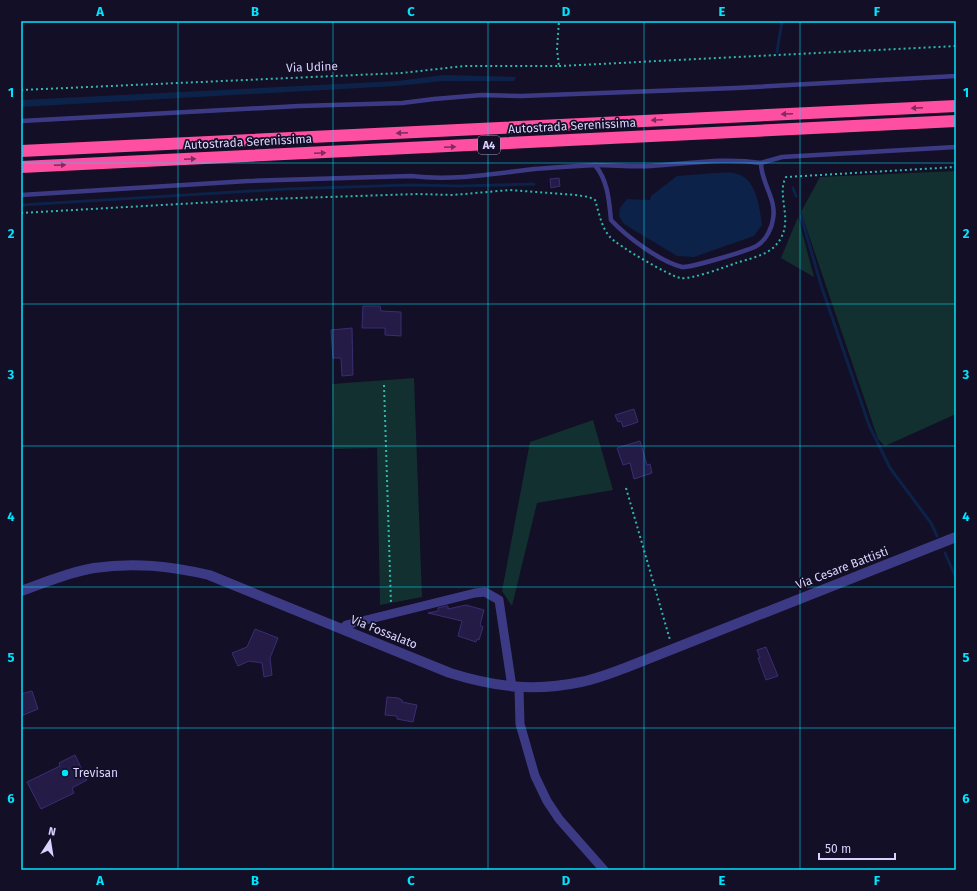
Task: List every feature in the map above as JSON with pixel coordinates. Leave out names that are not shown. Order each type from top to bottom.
[{"type":"highway","name":"Autostrada Serenissima","points":[[21,151],[956,106]]},
{"type":"highway","name":"Autostrada Serenissima","points":[[21,167],[956,121]]},
{"type":"street","name":"Via Cesare Battisti","points":[[737,623],[956,537]]},
{"type":"street","name":"Via Fossalato","points":[[21,591],[93,568],[138,564],[177,567],[209,576],[450,673],[480,682],[516,688],[556,687],[583,682],[737,623]]},
{"type":"street","points":[[343,630],[346,625],[476,593],[486,592],[500,600],[516,688],[520,724],[535,776],[547,801],[559,819],[604,870]]},
{"type":"lane","points":[[21,121],[299,106],[402,103],[434,98],[482,95],[521,96],[736,88],[956,76]]},
{"type":"lane","points":[[21,195],[248,181],[411,176],[435,179],[478,177],[536,169],[595,165],[650,166],[696,161],[740,160],[761,163],[782,157],[956,147]]},
{"type":"lane","points":[[595,165],[601,172],[607,187],[611,220],[635,242],[683,267],[694,266],[758,246],[768,235],[773,220],[773,204],[761,170],[761,163]]},
{"type":"path","points":[[559,21],[557,49],[559,66]]},
{"type":"path","name":"Via Udine","points":[[21,90],[402,73],[464,66],[559,66],[956,46]]},
{"type":"path","points":[[21,213],[268,199],[418,194],[452,195],[510,190],[576,194],[595,200],[603,227],[610,237],[640,257],[681,278],[710,272],[760,255],[775,246],[783,232],[786,214],[782,184],[786,177],[956,167]]},
{"type":"path","points":[[384,385],[392,613]]},
{"type":"path","points":[[626,488],[672,649]]},
{"type":"green space","points":[[956,171],[956,414],[885,446],[878,439],[801,212],[820,177]]},
{"type":"green space","points":[[798,217],[814,277],[781,258]]},
{"type":"green space","points":[[414,378],[422,597],[380,605],[377,448],[333,449],[332,384]]},
{"type":"green space","points":[[593,420],[613,490],[537,503],[512,606],[502,591],[530,442]]},
{"type":"water","points":[[444,75],[516,77],[514,81],[444,81],[396,86],[21,107],[21,100],[397,81]]},
{"type":"water","points":[[730,173],[740,175],[746,179],[754,190],[757,197],[762,225],[754,236],[694,257],[677,256],[624,224],[619,216],[620,208],[627,199],[650,200],[651,196],[677,176]]},
{"type":"building","points":[[559,178],[560,186],[551,188],[550,179]]},
{"type":"building","points":[[363,306],[380,306],[381,311],[401,312],[401,336],[385,335],[385,328],[362,328]]},
{"type":"building","points":[[352,328],[353,375],[342,376],[341,358],[333,358],[331,330]]},
{"type":"building","points":[[634,409],[638,422],[623,427],[621,421],[618,422],[615,415]]},
{"type":"building","points":[[640,441],[647,465],[650,464],[652,473],[634,479],[630,463],[623,465],[617,448]]},
{"type":"building","points":[[466,605],[484,610],[480,625],[483,627],[479,640],[477,639],[476,642],[458,636],[462,621],[428,613],[438,611],[438,608],[446,606],[448,606],[448,609]]},
{"type":"building","points":[[255,629],[278,638],[270,658],[272,675],[264,677],[262,663],[249,661],[238,666],[232,653],[247,647]]},
{"type":"building","points":[[766,647],[778,676],[766,680],[758,658],[760,658],[757,650]]},
{"type":"building","points":[[32,691],[38,709],[21,716],[21,694]]},
{"type":"building","points":[[387,697],[398,698],[402,700],[402,702],[417,705],[413,722],[397,719],[397,716],[385,715]]},
{"type":"building","name":"Trevisan","points":[[75,755],[87,780],[72,788],[74,793],[41,809],[27,782],[60,766],[59,763]]},
{"type":"waterway","points":[[777,52],[782,21]]},
{"type":"waterway","points":[[21,205],[287,189],[409,185],[459,186],[534,184]]},
{"type":"waterway","points":[[793,188],[796,196]]},
{"type":"waterway","points":[[801,216],[821,285],[869,425],[890,468],[931,523],[937,536]]},
{"type":"waterway","points":[[945,553],[956,578]]},
{"type":"place","name":"Trevisan","points":[[65,773]]}]
